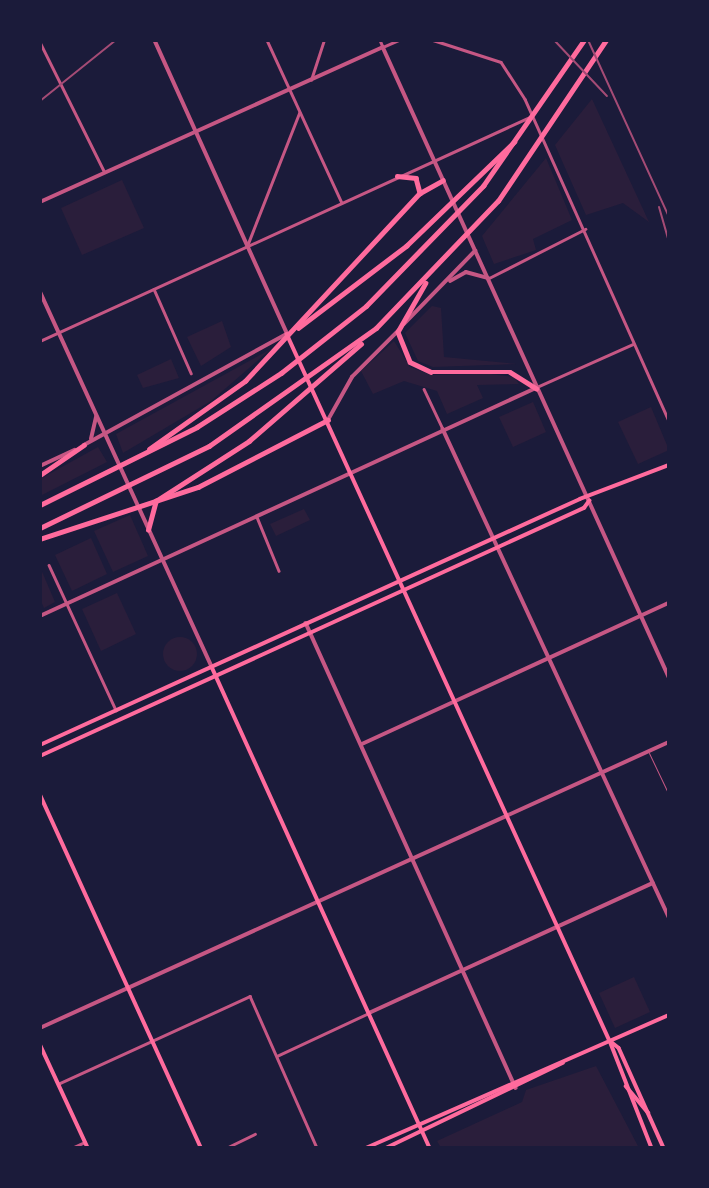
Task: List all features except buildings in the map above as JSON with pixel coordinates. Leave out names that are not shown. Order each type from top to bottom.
[{"type":"highway","points":[[40,505],[138,458],[281,373],[316,348],[444,230],[527,130],[584,40]]},
{"type":"highway","points":[[148,530],[160,498],[228,457],[296,403],[329,375],[462,245],[549,132],[606,40]]},
{"type":"highway","points":[[287,334],[438,218],[527,130]]},
{"type":"highway","points":[[397,176],[416,178],[420,193]]},
{"type":"highway","points":[[138,458],[255,370],[420,193],[443,180]]},
{"type":"highway","points":[[433,272],[402,319],[401,348],[425,370],[510,372],[536,388]]},
{"type":"highway","points":[[40,528],[209,446],[325,368],[376,328]]},
{"type":"highway","points":[[40,539],[198,487],[328,421]]},
{"type":"highway","points":[[40,475],[84,445]]},
{"type":"main road","points":[[287,334],[610,1041],[649,1113],[664,1148]]},
{"type":"main road","points":[[40,745],[493,539],[669,465]]},
{"type":"main road","points":[[40,757],[584,508],[589,500]]},
{"type":"main road","points":[[212,667],[430,1148]]},
{"type":"main road","points":[[40,793],[201,1148]]},
{"type":"main road","points":[[386,1148],[669,1014]]},
{"type":"main road","points":[[610,1041],[623,1082],[652,1148]]},
{"type":"main road","points":[[40,1044],[88,1148]]},
{"type":"main road","points":[[366,1148],[513,1082],[563,1063]]},
{"type":"main road","points":[[623,1082],[649,1113]]},
{"type":"street","points":[[40,466],[84,445],[287,334],[154,40]]},
{"type":"street","points":[[267,40],[342,203]]},
{"type":"street","points":[[312,80],[324,40]]},
{"type":"street","points":[[380,40],[669,677]]},
{"type":"street","points":[[40,202],[399,40]]},
{"type":"street","points":[[433,40],[501,62],[533,116],[669,421]]},
{"type":"street","points":[[40,42],[104,171]]},
{"type":"street","points":[[247,246],[299,113]]},
{"type":"street","points":[[40,341],[433,159],[533,116]]},
{"type":"street","points":[[445,283],[466,272],[489,278],[585,229]]},
{"type":"street","points":[[328,421],[352,377],[475,251]]},
{"type":"street","points":[[154,289],[191,373]]},
{"type":"street","points":[[40,291],[212,667]]},
{"type":"street","points":[[40,616],[633,344]]},
{"type":"street","points":[[425,390],[669,917]]},
{"type":"street","points":[[84,445],[93,436],[96,415]]},
{"type":"street","points":[[257,517],[279,571]]},
{"type":"street","points":[[49,565],[116,710]]},
{"type":"street","points":[[362,744],[669,603]]},
{"type":"street","points":[[306,623],[516,1088]]},
{"type":"street","points":[[40,1028],[669,742]]},
{"type":"street","points":[[277,1056],[653,883]]},
{"type":"street","points":[[58,1084],[250,996],[317,1148]]},
{"type":"street","points":[[226,1148],[255,1134]]},
{"type":"street","points":[[72,1148],[85,1142]]},
{"type":"lane","points":[[648,751],[669,795]]},
{"type":"shaded area","points":[[592,99],[649,222],[623,203],[586,215],[555,145]]},
{"type":"shaded area","points":[[546,158],[572,220],[533,239],[536,250],[494,264],[482,236]]},
{"type":"shaded area","points":[[122,180],[144,228],[82,255],[61,208]]},
{"type":"shaded area","points":[[432,306],[441,308],[444,357],[517,364],[433,367],[418,361],[405,333]]},
{"type":"shaded area","points":[[222,321],[231,347],[201,366],[187,337]]},
{"type":"shaded area","points":[[394,341],[410,367],[431,375],[490,374],[514,377],[519,384],[477,385],[483,398],[447,414],[437,391],[404,381],[373,394],[361,371]]},
{"type":"shaded area","points":[[271,349],[211,401],[123,453],[116,434]]},
{"type":"shaded area","points":[[171,359],[179,378],[143,388],[137,375]]},
{"type":"shaded area","points":[[533,402],[546,432],[513,447],[499,417]]},
{"type":"shaded area","points":[[651,407],[669,450],[638,464],[618,422]]},
{"type":"shaded area","points":[[98,447],[107,462],[40,496],[40,479]]},
{"type":"shaded area","points":[[304,509],[310,520],[276,536],[270,524]]},
{"type":"shaded area","points":[[130,515],[148,556],[113,572],[94,531]]},
{"type":"shaded area","points":[[91,538],[107,574],[72,591],[55,555]]},
{"type":"shaded area","points":[[40,567],[55,602],[44,608],[40,599]]},
{"type":"shaded area","points":[[117,593],[136,634],[101,651],[82,609]]},
{"type":"shaded area","points":[[180,637],[192,642],[197,654],[192,666],[180,671],[168,666],[163,654],[168,642]]},
{"type":"shaded area","points":[[634,977],[650,1012],[615,1028],[599,993]]},
{"type":"shaded area","points":[[596,1066],[639,1148],[441,1148],[437,1141],[522,1102],[526,1090]]},
{"type":"railway","points":[[40,101],[116,40]]},
{"type":"railway","points":[[554,40],[607,96]]},
{"type":"railway","points":[[588,40],[669,217]]},
{"type":"railway","points":[[659,207],[669,242]]}]
